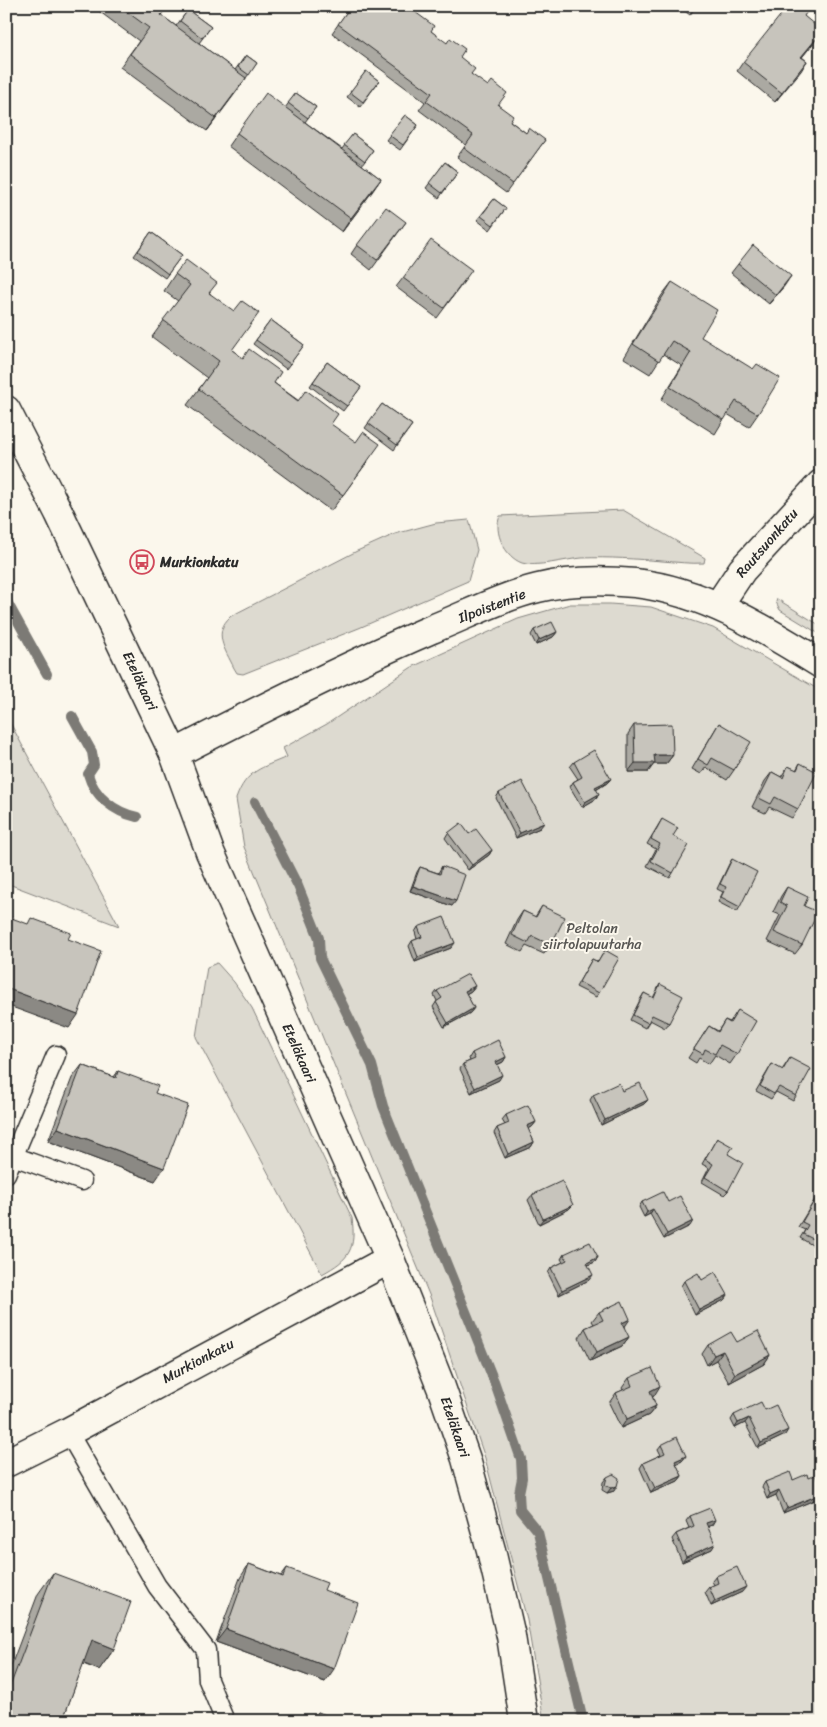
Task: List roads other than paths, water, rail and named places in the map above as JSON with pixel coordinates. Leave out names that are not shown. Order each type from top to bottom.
[{"type":"main road","name":"Eteläkaari","points":[[6,410],[59,512],[174,754],[210,852],[390,1258],[441,1387],[466,1459],[491,1550],[509,1627],[524,1721]]},
{"type":"main road","name":"Rautsuonkatu","points":[[718,606],[742,570],[821,484]]},
{"type":"main road","name":"Ilpoistentie","points":[[174,754],[374,654],[497,602],[538,588],[580,581],[635,583],[689,595],[718,606],[776,636],[821,664]]},
{"type":"main road","name":"Murkionkatu","points":[[6,1463],[68,1432],[390,1258]]},
{"type":"lane","points":[[6,1174],[56,1055]]},
{"type":"lane","points":[[13,1156],[82,1182]]},
{"type":"lane","points":[[68,1432],[157,1586],[206,1650],[208,1680],[225,1721]]},
{"type":"waterway","points":[[6,600],[47,674]]},
{"type":"waterway","points":[[72,716],[92,752],[94,765],[88,774],[95,789],[113,807],[137,817]]},
{"type":"waterway","points":[[255,802],[298,886],[319,938],[320,958],[372,1065],[383,1106],[494,1381],[521,1459],[520,1510],[538,1532],[583,1721]]},
{"type":"place","name":"Murkionkatu","points":[[142,562]]},
{"type":"park label","name":"Peltolan siirtolapuutarha","points":[[592,936]]}]
